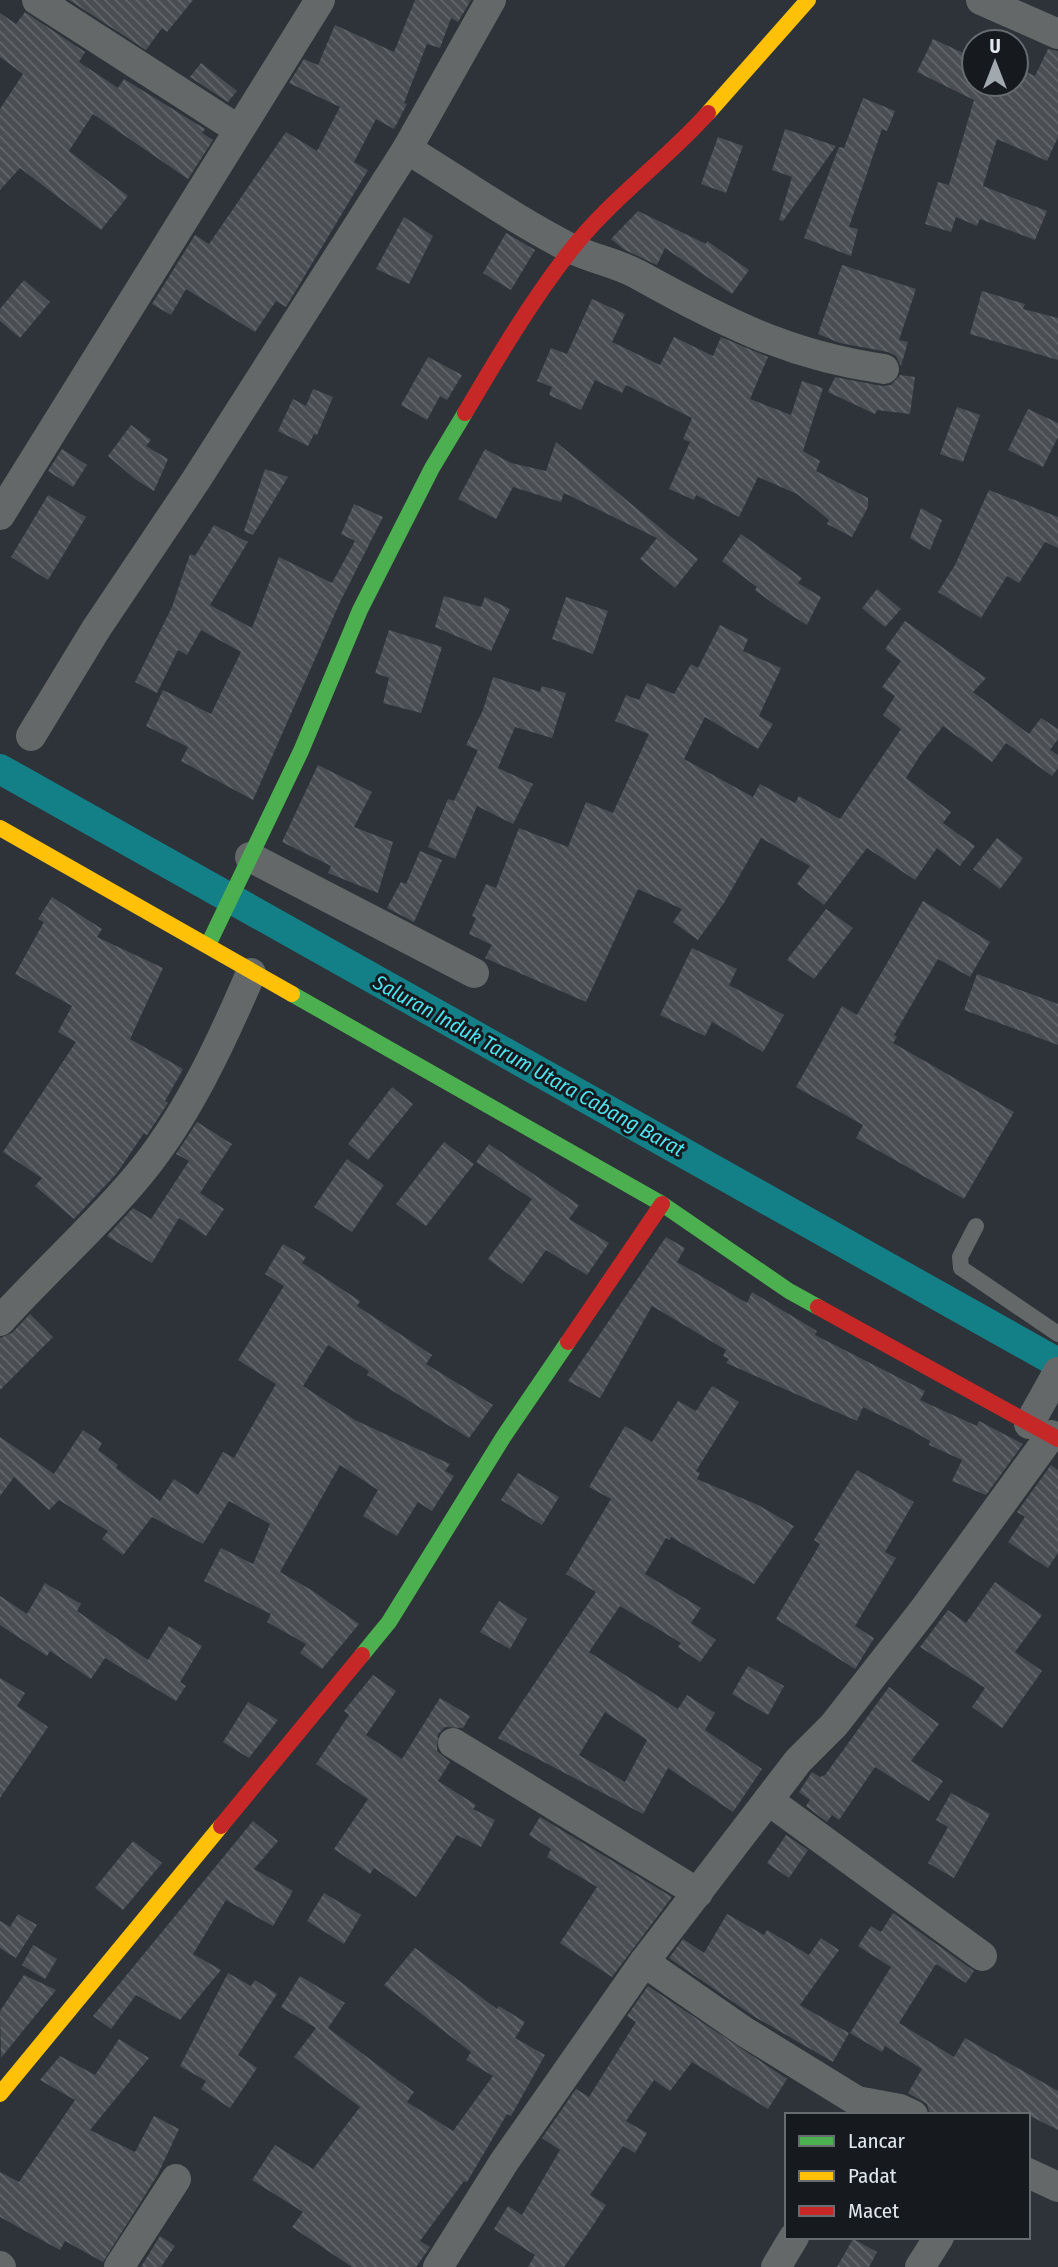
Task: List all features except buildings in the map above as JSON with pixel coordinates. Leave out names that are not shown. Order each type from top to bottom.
[{"type":"street","points":[[37,0],[239,130]]},
{"type":"street","points":[[0,515],[320,0]]},
{"type":"street","points":[[31,736],[96,629],[196,480],[407,149],[491,0]]},
{"type":"street","points":[[208,945],[301,751],[360,610],[432,468],[512,334],[572,249],[639,178],[680,144],[808,0]]},
{"type":"street","points":[[981,0],[1058,34]]},
{"type":"street","points":[[407,149],[572,249],[634,272],[684,302],[781,346],[820,357],[884,369]]},
{"type":"street","points":[[0,828],[208,945],[251,973],[662,1204],[789,1291],[1045,1425]]},
{"type":"street","points":[[248,863],[474,973]]},
{"type":"street","points":[[0,1321],[137,1177],[181,1112],[219,1044],[251,973]]},
{"type":"street","points":[[0,2094],[389,1622],[504,1436],[662,1204]]},
{"type":"street","points":[[438,2267],[517,2142],[644,1962],[798,1761],[834,1725],[923,1611],[1045,1425],[1058,1372]]},
{"type":"street","points":[[453,1743],[698,1893]]},
{"type":"street","points":[[768,1800],[982,1955]]},
{"type":"street","points":[[644,1962],[745,2032],[857,2101],[878,2110],[899,2113]]},
{"type":"street","points":[[1030,2175],[1058,2187]]},
{"type":"street","points":[[119,2267],[176,2179]]},
{"type":"street","points":[[776,2267],[793,2239]]},
{"type":"street","points":[[920,2267],[938,2239]]},
{"type":"lane","points":[[976,1226],[960,1257],[961,1268],[1058,1334]]},
{"type":"waterway","name":"Saluran Induk Tarum Utara Cabang Barat","points":[[0,769],[1058,1363]]},
{"type":"traffic: fast","points":[[208,945],[301,751],[360,610],[432,468],[465,413]]},
{"type":"traffic: fast","points":[[292,994],[662,1204],[789,1291],[818,1307]]},
{"type":"traffic: fast","points":[[362,1655],[389,1622],[504,1436],[568,1342]]},
{"type":"traffic: slow","points":[[708,113],[808,0]]},
{"type":"traffic: slow","points":[[0,828],[292,994]]},
{"type":"traffic: slow","points":[[0,2094],[221,1826]]},
{"type":"traffic: jam","points":[[465,413],[502,350],[571,250],[603,214],[708,113]]},
{"type":"traffic: jam","points":[[568,1342],[662,1204]]},
{"type":"traffic: jam","points":[[818,1307],[1058,1439]]},
{"type":"traffic: jam","points":[[221,1826],[362,1655]]}]
